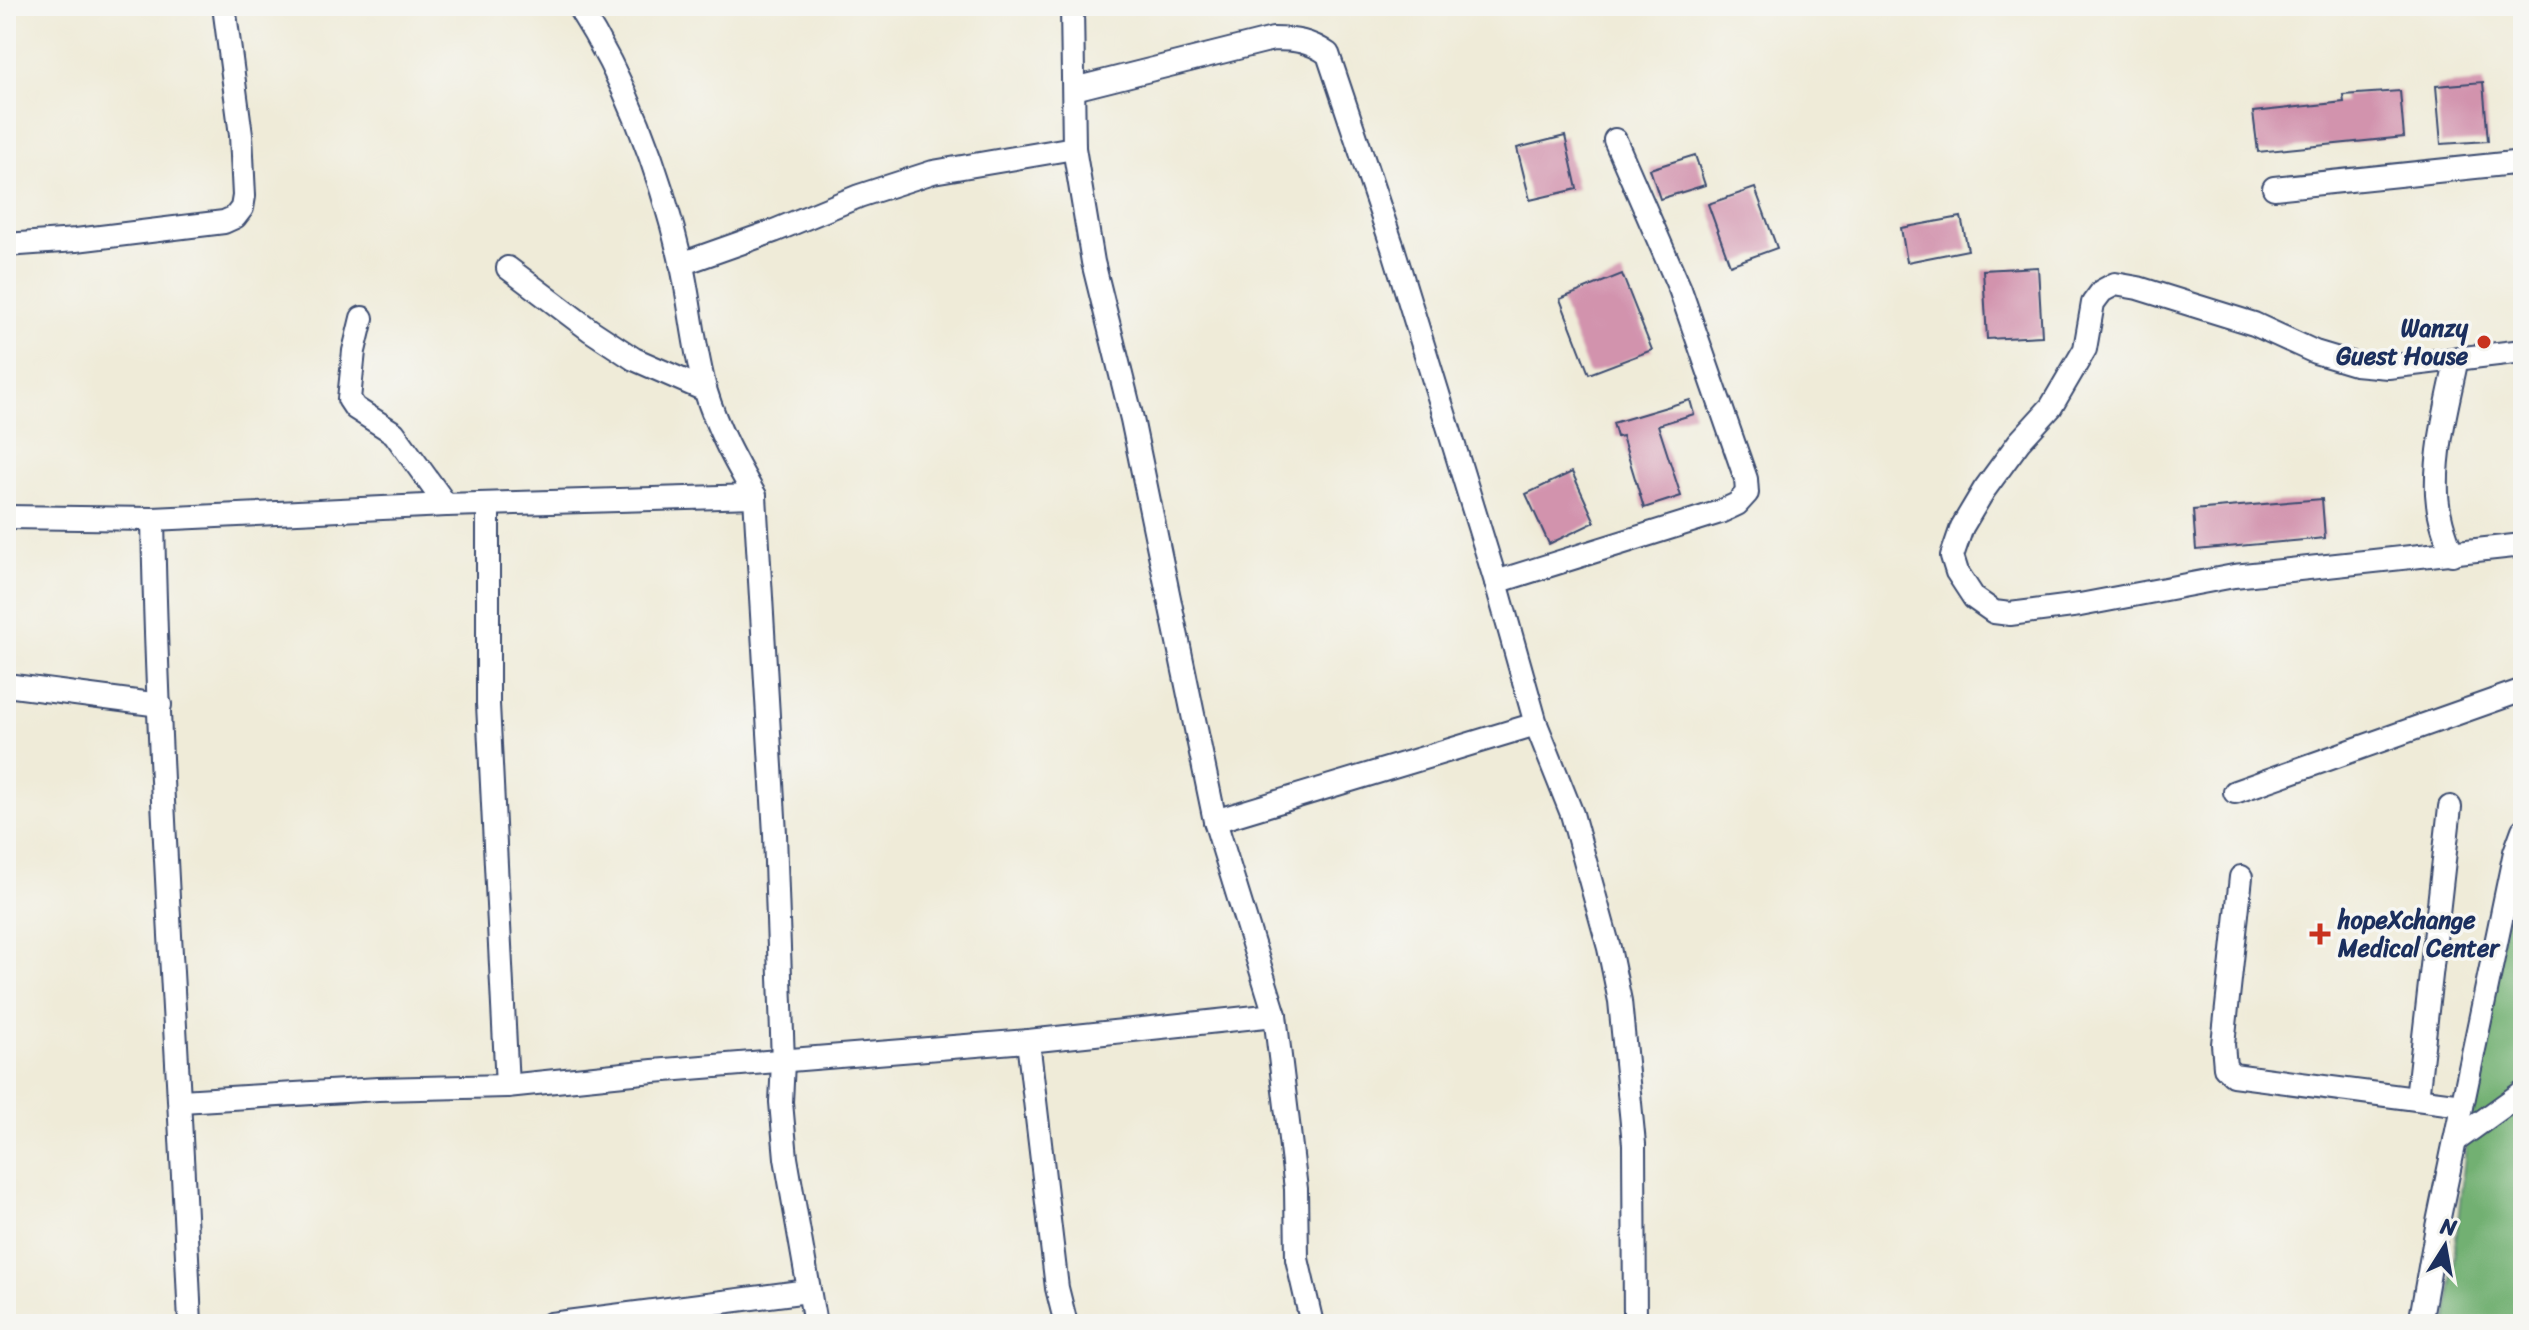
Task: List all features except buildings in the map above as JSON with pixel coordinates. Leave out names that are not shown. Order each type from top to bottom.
[{"type":"street","points":[[6,245],[224,222],[235,217],[242,208],[244,196],[241,135],[224,6]]},
{"type":"street","points":[[578,6],[612,65],[640,129],[681,264],[705,390],[733,457],[755,496],[771,743],[783,1062],[781,1102],[786,1158],[815,1324]]},
{"type":"street","points":[[1072,6],[1074,148],[1093,262],[1132,419],[1215,821],[1275,1015],[1296,1189],[1297,1259],[1312,1324]]},
{"type":"street","points":[[1074,89],[1273,39],[1313,43],[1328,54],[1394,251],[1496,582],[1536,724],[1572,814],[1609,948],[1620,1001],[1634,1144],[1635,1324]]},
{"type":"street","points":[[1496,582],[1720,512],[1737,504],[1747,493],[1746,479],[1680,289],[1615,140]]},
{"type":"street","points":[[681,264],[859,196],[933,172],[1074,148]]},
{"type":"street","points":[[2274,188],[2523,162]]},
{"type":"street","points":[[508,268],[634,359],[705,390]]},
{"type":"street","points":[[2523,351],[2388,367],[2355,364],[2315,352],[2254,324],[2138,288],[2115,284],[2102,291],[2093,303],[2085,349],[2051,407],[2019,442],[1984,490],[1962,527],[1952,556],[1957,572],[1974,598],[1994,612],[2010,614],[2080,605],[2234,576],[2523,545]]},
{"type":"street","points":[[362,318],[354,351],[349,399],[355,408],[394,433],[446,505]]},
{"type":"street","points":[[2452,554],[2442,524],[2437,493],[2442,441],[2457,358]]},
{"type":"street","points":[[6,517],[153,519],[446,505],[755,496]]},
{"type":"street","points":[[488,505],[488,704],[507,1086]]},
{"type":"street","points":[[153,519],[167,922],[181,1101],[190,1324]]},
{"type":"street","points":[[6,685],[160,705]]},
{"type":"street","points":[[2235,792],[2523,690]]},
{"type":"street","points":[[1215,821],[1536,724]]},
{"type":"street","points":[[2417,1099],[2450,807]]},
{"type":"street","points":[[2420,1324],[2462,1105],[2515,852],[2523,830]]},
{"type":"street","points":[[2241,877],[2223,1044],[2225,1067],[2233,1075],[2462,1105]]},
{"type":"street","points":[[181,1101],[378,1089],[507,1086],[1028,1041],[1275,1015]]},
{"type":"street","points":[[1028,1041],[1057,1288],[1066,1324]]},
{"type":"street","points":[[2455,1141],[2523,1092]]},
{"type":"street","points":[[557,1324],[808,1291]]},
{"type":"green space","points":[[2523,843],[2523,1324],[2447,1324],[2476,1051]]},
{"type":"place","name":"Wanzy Guest House","points":[[2484,342]]},
{"type":"place","name":"hopeXchange Medical Center","points":[[2320,934]]}]
